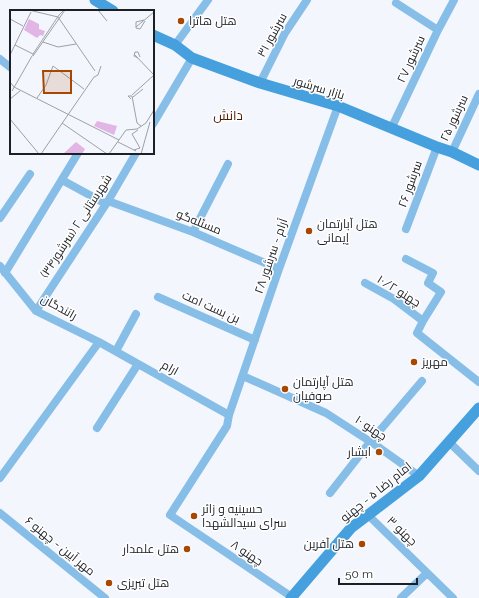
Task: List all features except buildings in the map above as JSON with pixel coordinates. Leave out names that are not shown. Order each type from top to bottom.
[{"type":"street","points":[[95,0],[111,10]]},
{"type":"street","points":[[175,45],[208,0]]},
{"type":"street","name":"سرشور ۳۱","points":[[260,83],[285,33],[307,0]]},
{"type":"street","name":"سرشور ۲۷","points":[[391,129],[438,30],[454,0]]},
{"type":"street","points":[[396,3],[438,30]]},
{"type":"street","name":"بازار سرشور","points":[[154,35],[175,45],[192,58],[260,83],[338,106],[391,129],[452,152],[479,165]]},
{"type":"street","points":[[154,122],[192,58]]},
{"type":"street","points":[[0,59],[10,67]]},
{"type":"street","name":"سرشور ۲۵","points":[[452,152],[479,94]]},
{"type":"street","name":"آرام - سرشور ۲۸","points":[[170,515],[227,426],[229,415],[279,269],[338,106]]},
{"type":"street","name":"سرشور ۲۶","points":[[406,229],[436,147]]},
{"type":"street","points":[[2,269],[62,180],[77,154]]},
{"type":"street","name":"شهرستانی ۲ (سرشور۳۴)","points":[[36,311],[107,203],[135,154]]},
{"type":"street","points":[[193,232],[228,164]]},
{"type":"street","points":[[0,218],[30,174]]},
{"type":"street","name":"مسئله‌گو","points":[[62,180],[107,203],[193,232],[279,269]]},
{"type":"street","points":[[406,259],[433,273],[428,283],[441,292],[423,321]]},
{"type":"street","name":"رانندگان","points":[[2,269],[36,311],[99,342]]},
{"type":"street","name":"چهنو ۱۰/۲","points":[[364,283],[394,299],[423,321],[417,333],[479,382]]},
{"type":"street","name":"بن بست امت","points":[[158,297],[255,340]]},
{"type":"street","points":[[116,351],[136,314]]},
{"type":"street","points":[[0,478],[99,342]]},
{"type":"street","name":"ارام","points":[[99,342],[229,415]]},
{"type":"street","points":[[97,428],[138,364]]},
{"type":"street","name":"چهنو ۱۰","points":[[243,376],[326,413],[419,476]]},
{"type":"street","points":[[330,493],[370,442],[422,381]]},
{"type":"street","name":"امام رضا ۵ - چهنو","points":[[291,597],[351,528],[419,476],[479,408]]},
{"type":"street","points":[[449,442],[479,471]]},
{"type":"street","name":"مهر آیین - چهنو ۶","points":[[0,513],[105,598]]},
{"type":"street","name":"چهنو ۸","points":[[170,515],[291,597]]},
{"type":"street","name":"چهنو ۳","points":[[368,515],[453,598]]},
{"type":"street","points":[[401,598],[427,573]]},
{"type":"place","name":"هتل هاترا","points":[[181,21]]},
{"type":"place","name":"هتل آبارتمان إیمانی","points":[[309,231]]},
{"type":"place","name":"مهریز","points":[[414,362]]},
{"type":"place","name":"هتل آپارتمان صوفیان","points":[[285,389]]},
{"type":"place","name":"ابشار","points":[[379,452]]},
{"type":"place","name":"حسینیه و زائر سرای سیدالشهدا","points":[[194,516]]},
{"type":"place","name":"هتل آفرین","points":[[362,544]]},
{"type":"place","name":"هتل علمدار","points":[[187,549]]},
{"type":"place","name":"هتل تبریزی","points":[[109,583]]},
{"type":"district","name":"دانش","points":[[228,115]]}]
